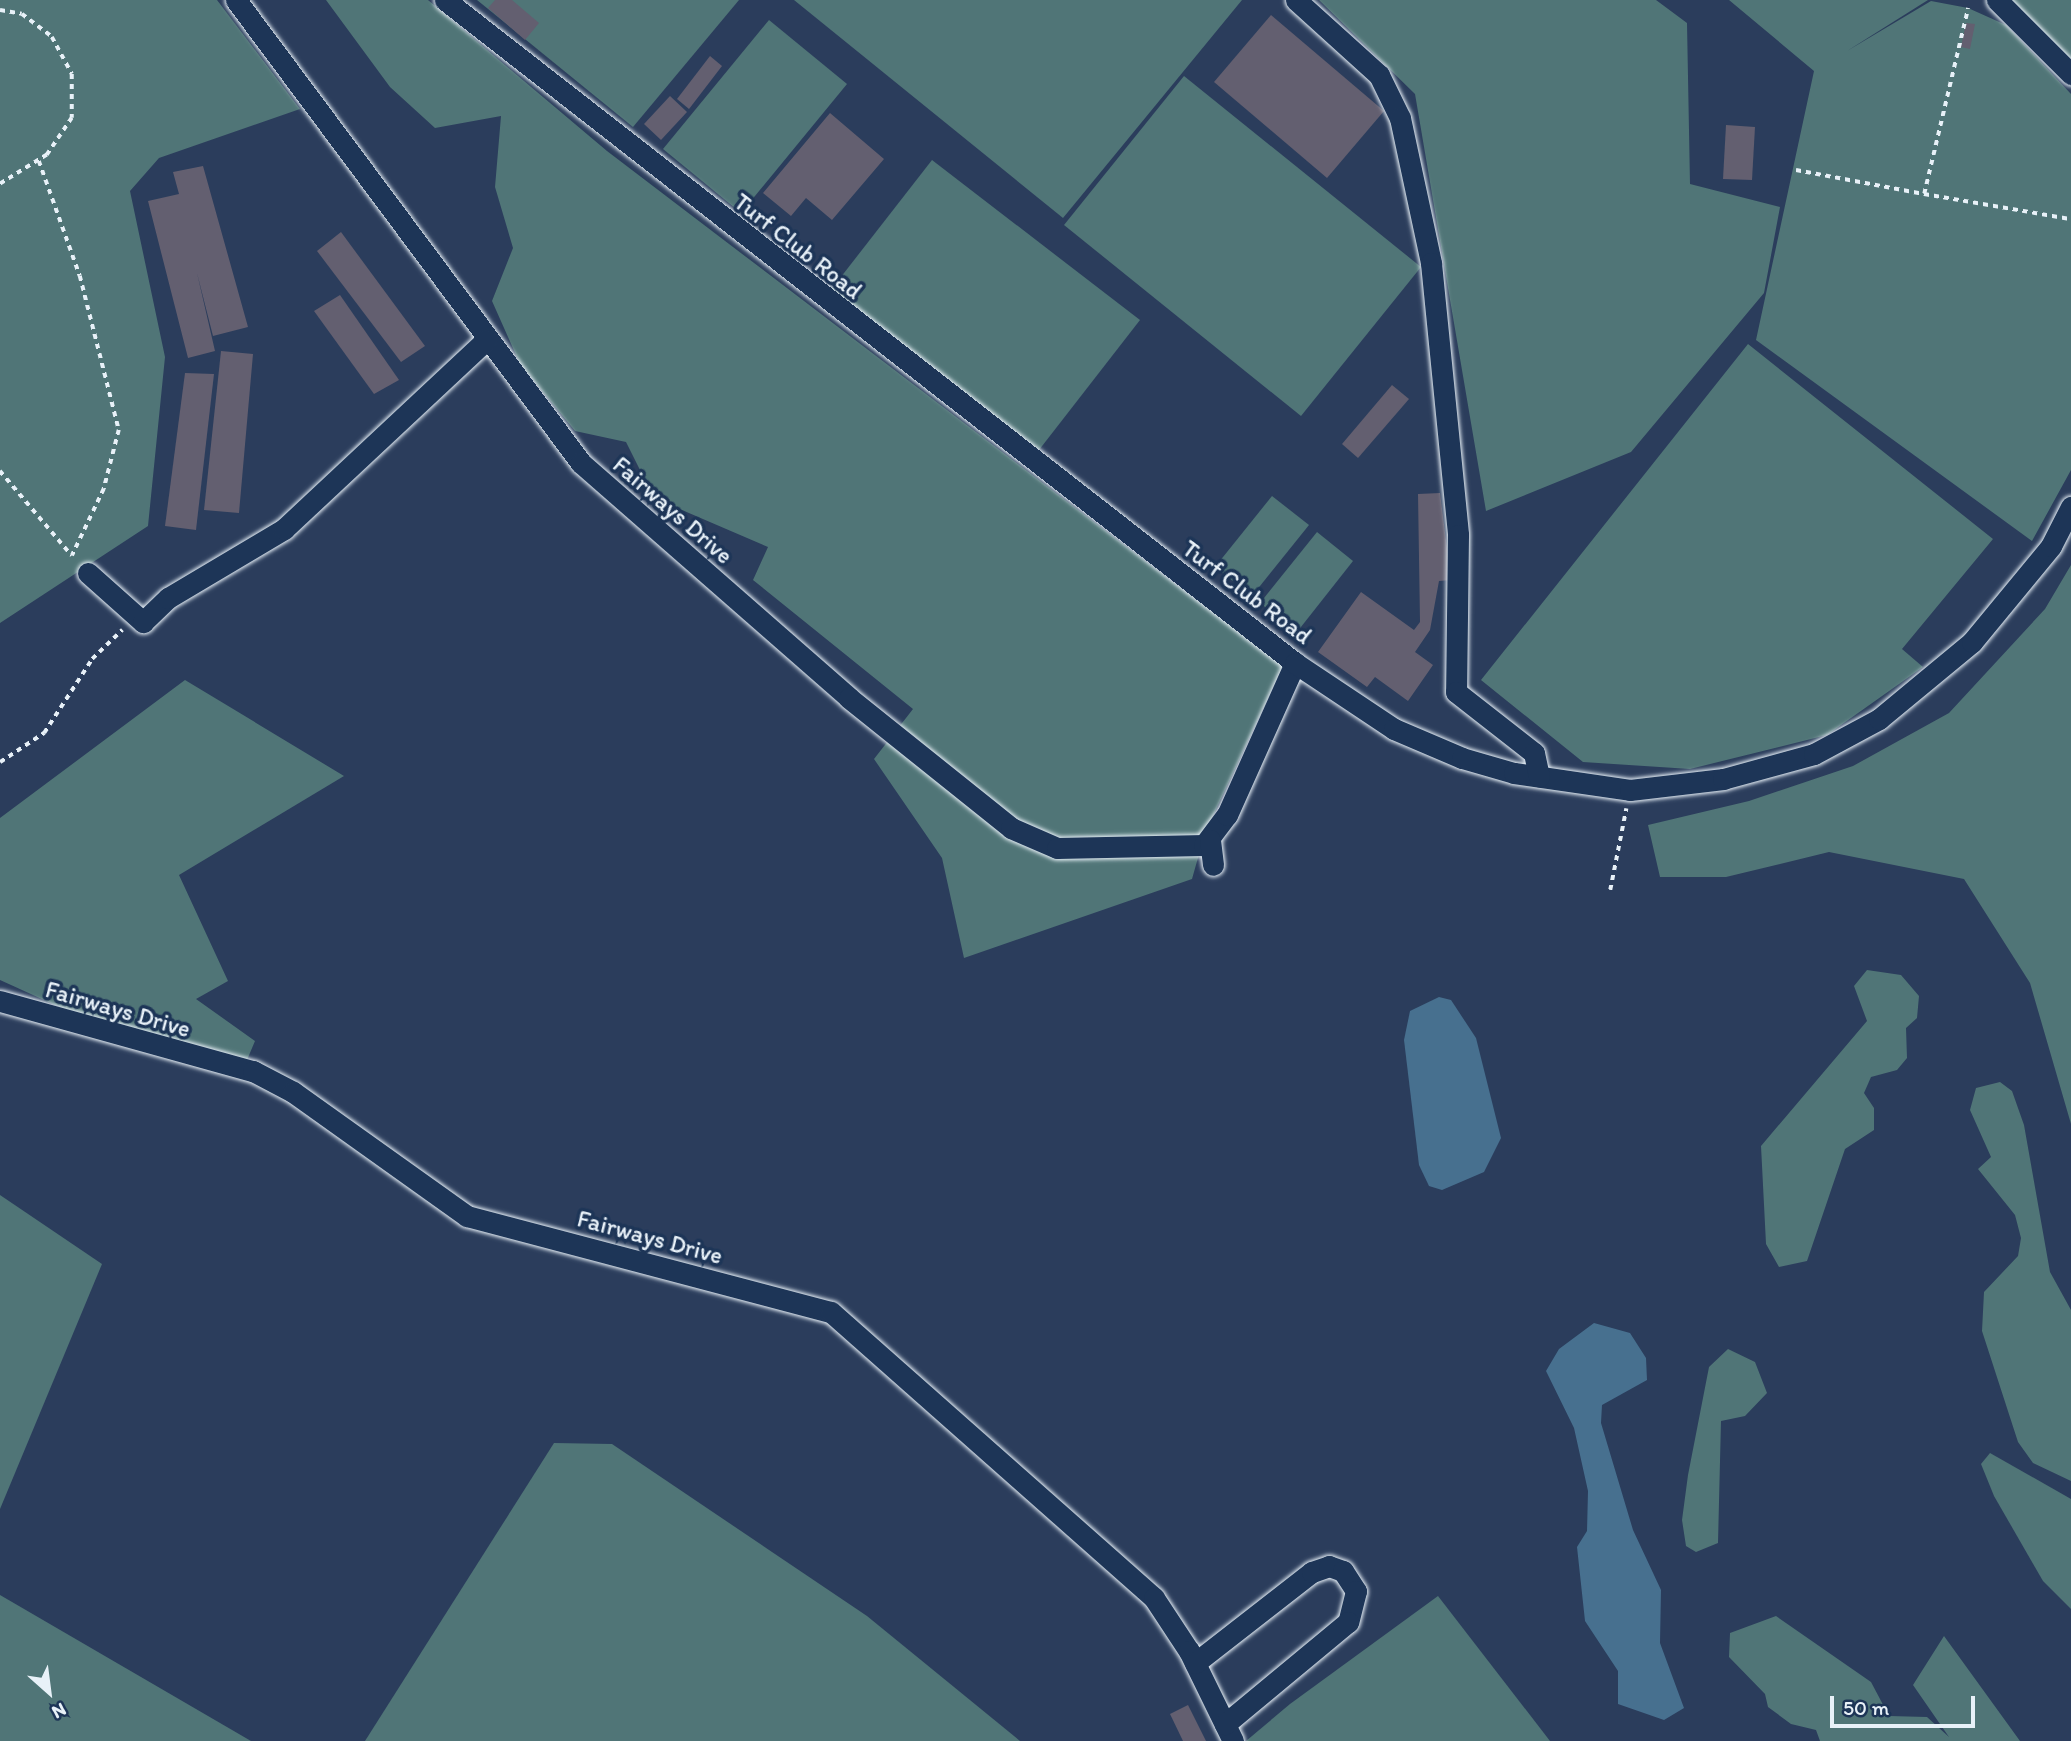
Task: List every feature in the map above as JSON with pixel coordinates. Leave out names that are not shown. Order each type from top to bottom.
[{"type":"street","name":"Fairways Drive","points":[[236,0],[486,340],[600,483],[849,698],[1011,828],[1057,848],[1149,849],[1210,840]]},
{"type":"street","name":"Turf Club Road","points":[[445,0],[1294,663],[1424,745],[1539,776],[1630,790],[1723,779],[1814,754],[1879,719],[1979,636],[2050,546],[2071,507]]},
{"type":"street","points":[[1296,0],[1379,75],[1400,118],[1431,263],[1458,535],[1456,692],[1534,753],[1539,776]]},
{"type":"street","points":[[1997,0],[2071,74]]},
{"type":"street","points":[[88,573],[143,622],[168,598],[284,529],[486,340]]},
{"type":"street","points":[[1213,864],[1210,840],[1294,663]]},
{"type":"street","name":"Fairways Drive","points":[[0,1001],[253,1071],[293,1092],[467,1216],[831,1312],[1154,1598],[1195,1663],[1229,1732],[1348,1622],[1357,1598],[1350,1579],[1328,1566],[1303,1577],[1195,1663]]},
{"type":"path","points":[[1924,194],[1969,8]]},
{"type":"path","points":[[0,10],[22,14],[52,37],[72,75],[72,117],[39,161],[0,184]]},
{"type":"path","points":[[0,471],[72,556],[104,489],[119,430],[80,276],[39,161]]},
{"type":"path","points":[[1796,170],[2070,219]]},
{"type":"path","points":[[0,762],[44,733],[92,659],[136,617]]},
{"type":"path","points":[[1611,890],[1630,790]]},
{"type":"green space","points":[[0,0],[217,0],[300,109],[159,158],[130,191],[165,357],[148,526],[0,623]]},
{"type":"green space","points":[[326,0],[428,0],[607,151],[1283,666],[1205,833],[1192,879],[964,958],[942,858],[874,759],[913,709],[753,580],[768,547],[654,498],[626,442],[575,431],[520,364],[492,301],[513,248],[495,187],[501,116],[435,128],[390,87]]},
{"type":"green space","points":[[477,0],[739,0],[633,127]]},
{"type":"green space","points":[[794,0],[1242,0],[1063,218]]},
{"type":"green space","points":[[1319,0],[1656,0],[1687,23],[1690,184],[1780,207],[1764,293],[1631,452],[1486,511],[1415,94]]},
{"type":"green space","points":[[1729,0],[1928,0],[1847,51],[1931,1],[1968,8],[2006,25],[2071,94],[2071,470],[2032,541],[1756,340],[1814,71]]},
{"type":"green space","points":[[2004,0],[2071,0],[2071,63]]},
{"type":"green space","points":[[769,20],[847,84],[741,213],[663,149]]},
{"type":"green space","points":[[1184,76],[1421,267],[1301,416],[1064,225]]},
{"type":"green space","points":[[932,160],[1140,320],[1039,450],[830,291]]},
{"type":"green space","points":[[1748,344],[1993,539],[1902,649],[1923,667],[1827,735],[1690,769],[1583,762],[1481,680]]},
{"type":"green space","points":[[1272,496],[1309,525],[1252,596],[1215,567]]},
{"type":"green space","points":[[1317,532],[1353,561],[1297,632],[1260,603]]},
{"type":"green space","points":[[2071,565],[2071,1124],[2030,983],[1964,879],[1829,852],[1726,877],[1660,877],[1648,825],[1749,801],[1853,766],[1949,713],[2045,609]]},
{"type":"green space","points":[[185,680],[344,776],[179,875],[228,981],[196,999],[255,1041],[247,1060],[66,1010],[0,980],[0,818]]},
{"type":"green space","points":[[1867,970],[1901,975],[1919,996],[1917,1018],[1906,1028],[1907,1058],[1897,1070],[1871,1077],[1864,1093],[1874,1108],[1874,1130],[1845,1149],[1807,1261],[1779,1267],[1766,1244],[1761,1146],[1867,1021],[1854,986]]},
{"type":"green space","points":[[2000,1082],[2012,1091],[2024,1125],[2050,1272],[2071,1310],[2071,1481],[2033,1463],[2018,1442],[1982,1331],[1984,1292],[2018,1256],[2021,1238],[2015,1215],[1978,1169],[1991,1157],[1970,1110],[1976,1088]]},
{"type":"green space","points":[[0,1195],[102,1264],[0,1509]]},
{"type":"green space","points":[[1728,1349],[1755,1362],[1767,1393],[1745,1416],[1721,1421],[1718,1543],[1696,1552],[1686,1546],[1682,1520],[1688,1475],[1709,1367]]},
{"type":"green space","points":[[554,1443],[612,1444],[867,1616],[1020,1741],[365,1741]]},
{"type":"green space","points":[[1990,1453],[2071,1499],[2071,1609],[2043,1581],[1994,1496],[1981,1464]]},
{"type":"green space","points":[[0,1595],[251,1741],[0,1741]]},
{"type":"green space","points":[[1438,1596],[1550,1741],[1246,1741],[1290,1704]]},
{"type":"green space","points":[[1776,1616],[1871,1682],[1889,1716],[1927,1717],[1949,1737],[1913,1685],[1944,1636],[2020,1741],[1820,1741],[1816,1730],[1791,1724],[1768,1707],[1765,1694],[1729,1657],[1730,1633]]},
{"type":"water","points":[[1439,997],[1451,1000],[1476,1038],[1501,1138],[1484,1172],[1442,1190],[1429,1186],[1419,1165],[1404,1040],[1410,1011]]},
{"type":"water","points":[[1594,1323],[1630,1333],[1646,1358],[1647,1380],[1602,1405],[1601,1423],[1633,1530],[1661,1590],[1660,1643],[1684,1708],[1664,1720],[1618,1704],[1618,1671],[1585,1621],[1577,1547],[1587,1531],[1588,1491],[1574,1428],[1546,1371],[1559,1349]]},
{"type":"building","points":[[495,0],[512,0],[539,23],[525,40],[488,8]]},
{"type":"building","points":[[1271,15],[1384,111],[1327,178],[1214,82]]},
{"type":"building","points":[[1966,23],[1975,24],[1970,49],[1961,47]]},
{"type":"building","points":[[710,56],[722,66],[689,109],[677,99]]},
{"type":"building","points":[[670,96],[687,112],[661,140],[644,124]]},
{"type":"building","points":[[830,113],[884,159],[832,220],[806,198],[791,216],[763,193]]},
{"type":"building","points":[[1726,125],[1755,127],[1752,180],[1723,179]]},
{"type":"building","points":[[203,166],[248,327],[213,336],[197,273],[215,351],[188,358],[148,201],[179,194],[173,172]]},
{"type":"building","points":[[341,232],[425,346],[401,362],[317,251]]},
{"type":"building","points":[[340,295],[399,380],[374,394],[314,311]]},
{"type":"building","points":[[221,351],[253,354],[239,513],[204,510]]},
{"type":"building","points":[[185,373],[214,374],[196,530],[165,526]]},
{"type":"building","points":[[1392,385],[1409,399],[1358,458],[1342,444]]},
{"type":"building","points":[[1440,493],[1451,580],[1439,581],[1430,630],[1415,652],[1433,665],[1408,701],[1375,677],[1367,687],[1318,652],[1361,592],[1414,630],[1420,622],[1418,494]]},
{"type":"building","points":[[1188,1705],[1206,1741],[1183,1741],[1170,1714]]}]
